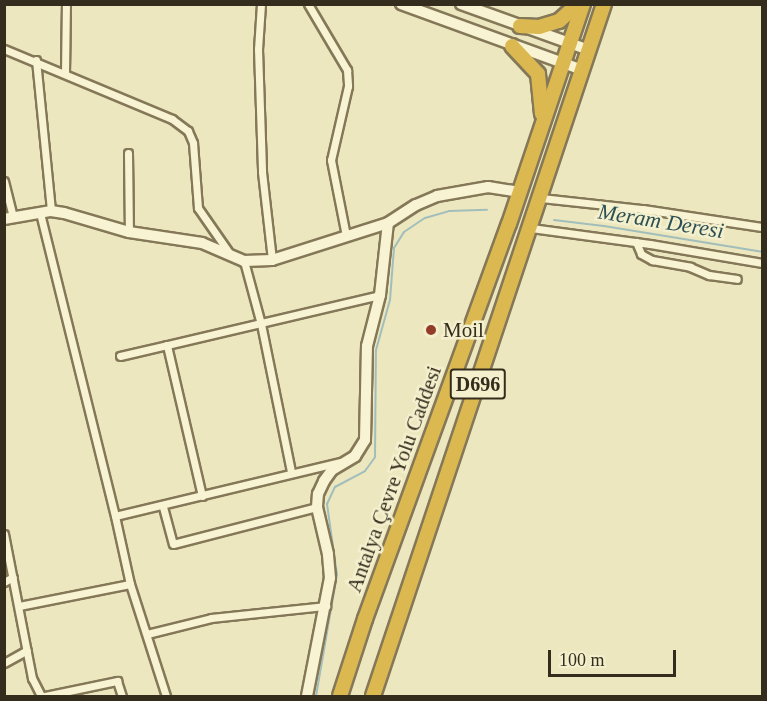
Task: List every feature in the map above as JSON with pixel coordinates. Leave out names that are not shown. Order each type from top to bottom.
[{"type":"highway","points":[[520,26],[539,27],[559,21],[578,4]]},
{"type":"highway","name":"Antalya Çevre Yolu Caddesi","points":[[340,696],[365,619],[520,192],[583,4]]},
{"type":"highway","name":"D696","points":[[373,696],[604,4]]},
{"type":"highway","points":[[512,46],[538,74],[543,103],[541,130]]},
{"type":"street","points":[[65,73],[66,4]]},
{"type":"street","points":[[261,4],[258,49],[262,172],[272,260]]},
{"type":"street","points":[[308,4],[347,70],[348,86],[331,160],[346,236]]},
{"type":"street","points":[[401,4],[582,70]]},
{"type":"street","points":[[461,4],[589,50]]},
{"type":"street","points":[[4,49],[36,60],[172,119],[188,131],[193,143],[198,208],[231,255]]},
{"type":"street","points":[[36,60],[45,212],[130,584],[166,696]]},
{"type":"street","points":[[128,153],[129,232]]},
{"type":"street","points":[[4,181],[9,218],[45,212],[64,213],[129,232],[202,243],[244,261],[272,260],[388,223],[416,205],[437,196],[488,187],[520,192]]},
{"type":"street","points":[[541,198],[644,209],[762,227]]},
{"type":"street","points":[[115,516],[163,507],[291,472],[345,461],[355,456],[365,440],[367,346],[380,295],[388,223]]},
{"type":"street","points":[[531,228],[636,242],[762,263]]},
{"type":"street","points":[[636,242],[641,254],[652,260],[690,267],[709,275],[737,279]]},
{"type":"street","points":[[244,261],[261,324],[291,472]]},
{"type":"street","points":[[120,356],[380,295]]},
{"type":"street","points":[[167,345],[202,496]]},
{"type":"street","points":[[307,696],[326,606],[328,554],[318,507],[318,494],[324,481],[345,461]]},
{"type":"street","points":[[163,507],[173,544],[318,507]]},
{"type":"street","points":[[5,537],[32,678],[43,696],[117,681],[122,696]]},
{"type":"street","points":[[4,582],[13,577]]},
{"type":"street","points":[[19,606],[130,584]]},
{"type":"street","points":[[147,634],[212,618],[326,606]]},
{"type":"street","points":[[4,663],[27,650]]},
{"type":"waterway","name":"Meram Deresi","points":[[316,696],[337,575],[327,504],[335,487],[365,471],[375,457],[376,350],[390,300],[394,248],[404,232],[425,218],[449,211],[487,210]]},
{"type":"waterway","name":"Meram Deresi","points":[[554,220],[762,252]]},
{"type":"place","name":"Moil","points":[[431,330]]}]
